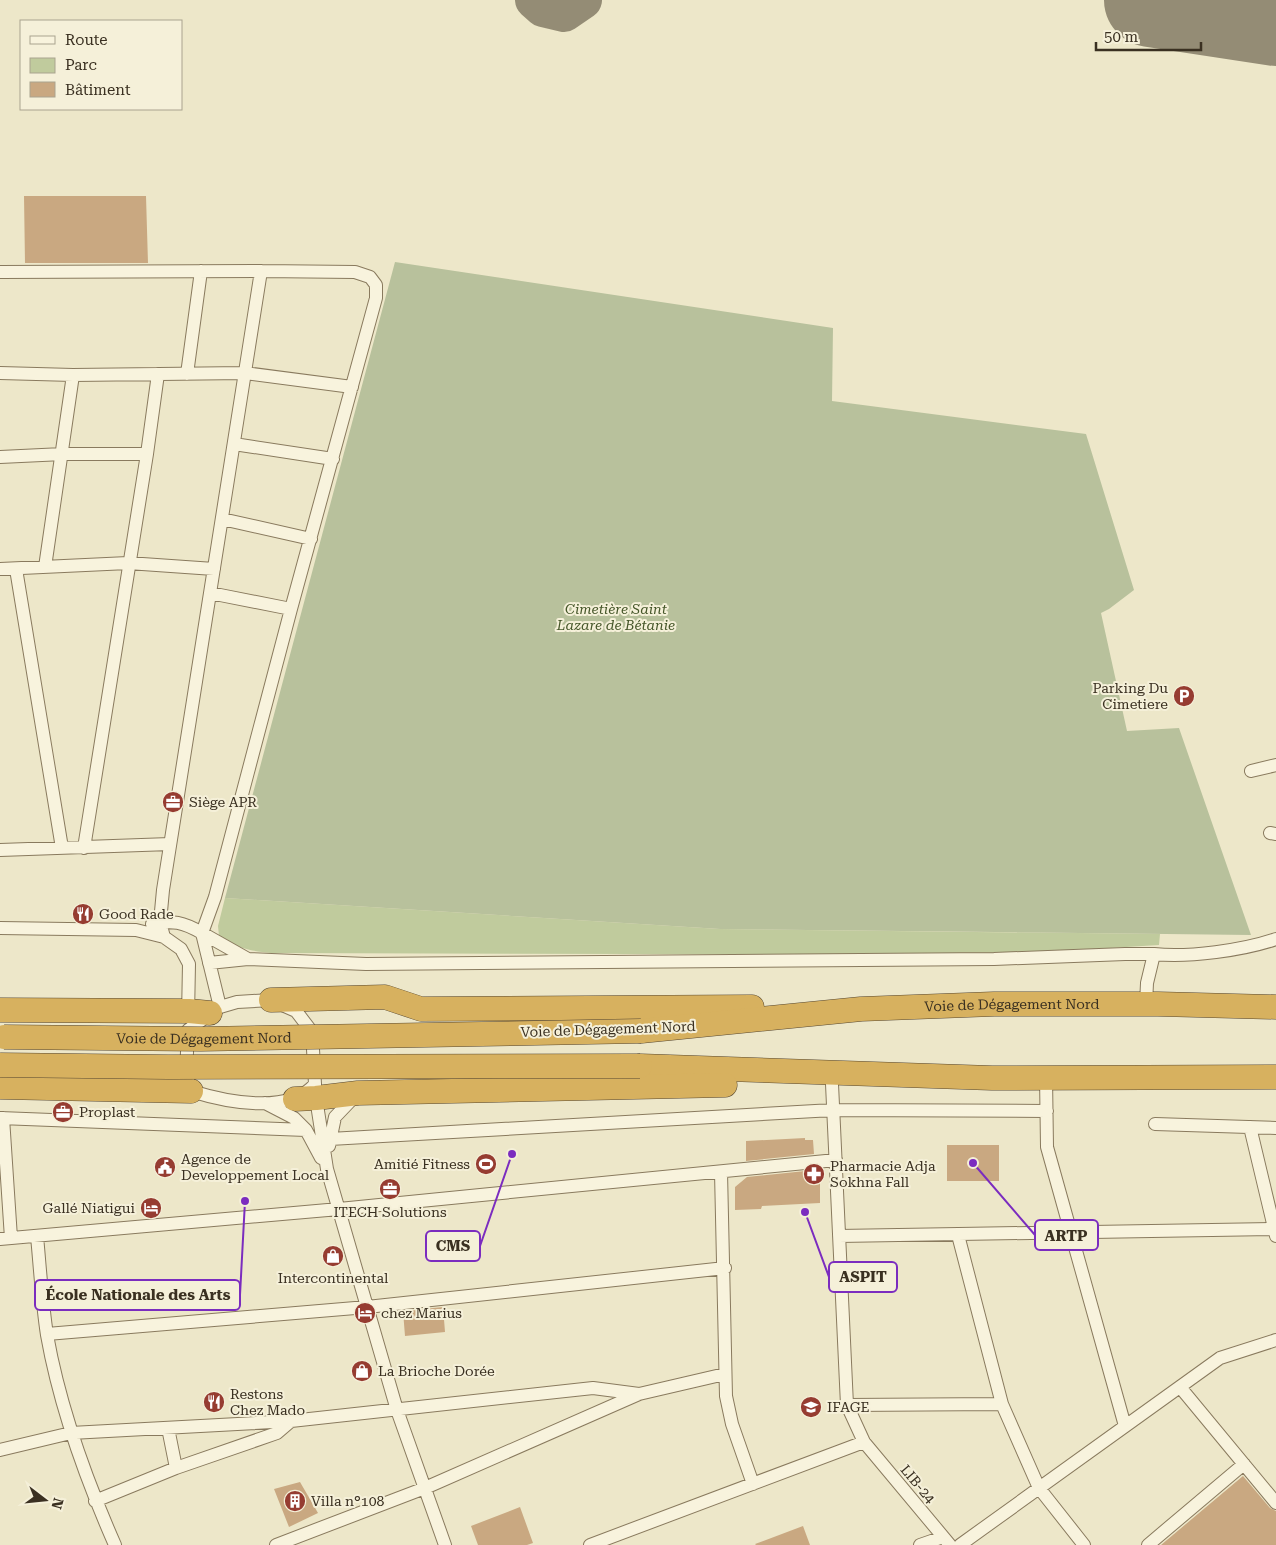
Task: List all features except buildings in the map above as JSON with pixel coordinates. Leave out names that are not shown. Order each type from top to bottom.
[{"type":"highway","points":[[272,1000],[385,997],[421,1009],[742,1007],[861,1009]]},
{"type":"highway","name":"Voie de Dégagement Nord","points":[[2,1036],[201,1039],[641,1031],[861,1009],[994,1004],[1276,1006]]},
{"type":"highway","points":[[0,1010],[202,1015]]},
{"type":"highway","name":"Voie de Dégagement Nord","points":[[0,1065],[640,1066],[910,1076],[1276,1077]]},
{"type":"highway","points":[[309,1094],[680,1085],[855,1084],[910,1076]]},
{"type":"highway","points":[[0,1087],[191,1091]]},
{"type":"street","points":[[187,374],[201,271]]},
{"type":"street","points":[[164,936],[160,922],[163,890],[261,271]]},
{"type":"street","points":[[0,272],[355,272],[370,278],[376,285],[376,298],[333,459],[291,609],[215,897],[202,933],[209,963],[202,1015],[186,1074],[191,1091],[213,1098],[236,1102],[265,1102],[309,1094]]},
{"type":"street","points":[[0,373],[73,375],[245,373],[352,387]]},
{"type":"street","points":[[84,848],[158,374]]},
{"type":"street","points":[[45,567],[63,454],[73,375]]},
{"type":"street","points":[[234,444],[333,459]]},
{"type":"street","points":[[0,457],[63,454],[147,454]]},
{"type":"street","points":[[222,518],[311,539]]},
{"type":"street","points":[[0,569],[128,563],[214,569]]},
{"type":"street","points":[[16,569],[62,848]]},
{"type":"street","points":[[210,593],[291,609]]},
{"type":"street","points":[[1251,771],[1276,765]]},
{"type":"street","points":[[0,850],[170,844]]},
{"type":"street","points":[[136,930],[168,921],[188,925],[248,960]]},
{"type":"street","points":[[0,928],[136,930],[164,936],[181,950],[189,964],[202,1015]]},
{"type":"street","points":[[209,963],[248,960],[366,964],[994,959],[1125,954],[1170,956],[1252,946],[1276,940]]},
{"type":"street","points":[[1146,1004],[1147,983],[1154,954]]},
{"type":"street","points":[[202,1015],[237,1002],[272,1000],[296,1011],[312,1032],[309,1094],[327,1169],[397,1410],[445,1545]]},
{"type":"street","points":[[1046,1077],[1047,1147],[1125,1426]]},
{"type":"street","points":[[832,1084],[847,1405],[1002,1404]]},
{"type":"street","points":[[327,1169],[330,1139],[335,1117],[358,1092]]},
{"type":"street","points":[[265,1102],[294,1118],[306,1130],[327,1169]]},
{"type":"street","points":[[330,1139],[833,1110],[1047,1111]]},
{"type":"street","points":[[306,1130],[2,1118],[6,1239],[338,1209],[836,1160]]},
{"type":"street","points":[[1155,1124],[1276,1128]]},
{"type":"street","points":[[840,1236],[1275,1232],[1250,1127]]},
{"type":"street","points":[[722,1172],[726,1396],[732,1424],[753,1484]]},
{"type":"street","points":[[958,1234],[1002,1404],[1039,1488],[1084,1545]]},
{"type":"street","points":[[37,1236],[47,1334],[71,1434],[95,1501],[115,1545]]},
{"type":"street","points":[[47,1334],[367,1307],[725,1268]]},
{"type":"street","points":[[960,1545],[1220,1358],[1276,1340]]},
{"type":"street","points":[[276,1545],[424,1488],[639,1394],[726,1374]]},
{"type":"street","points":[[1180,1387],[1276,1503]]},
{"type":"street","points":[[0,1450],[71,1434],[290,1421],[593,1388],[639,1394]]},
{"type":"street","name":"LIB-24","points":[[847,1405],[864,1442],[946,1541]]},
{"type":"street","points":[[95,1501],[176,1468],[277,1433],[290,1421]]},
{"type":"street","points":[[168,1428],[176,1468]]},
{"type":"street","points":[[592,1545],[864,1442]]},
{"type":"street","points":[[1148,1545],[1244,1464]]},
{"type":"street","points":[[920,1545],[946,1541]]},
{"type":"green space","name":"Cimetière Saint Lazare de Bétanie","points":[[395,262],[833,328],[832,401],[1086,434],[1134,590],[1101,613],[1127,731],[1179,728],[1251,935],[720,929],[225,898]]},
{"type":"green space","points":[[225,898],[720,929],[1160,934],[1159,945],[996,955],[271,953],[244,948],[219,936],[218,926]]},
{"type":"taxiway","points":[[534,0],[543,8],[564,13],[583,0]]},
{"type":"runway","points":[[1151,0],[1276,19]]},
{"type":"place","name":"Parking Du Cimetiere","points":[[1184,696]]},
{"type":"place","name":"Siège APR","points":[[173,802]]},
{"type":"place","name":"Good Rade","points":[[83,914]]},
{"type":"place","name":"Proplast","points":[[63,1112]]},
{"type":"place","name":"CMS","points":[[512,1154]]},
{"type":"place","name":"ARTP","points":[[973,1163]]},
{"type":"place","name":"Amitié Fitness","points":[[486,1164]]},
{"type":"place","name":"Agence de Developpement Local","points":[[165,1167]]},
{"type":"place","name":"Pharmacie Adja Sokhna Fall","points":[[814,1174]]},
{"type":"place","name":"ITECH Solutions","points":[[390,1189]]},
{"type":"place","name":"École Nationale des Arts","points":[[245,1201]]},
{"type":"place","name":"Gallé Niatigui","points":[[151,1208]]},
{"type":"place","name":"ASPIT","points":[[805,1212]]},
{"type":"place","name":"Intercontinental","points":[[333,1256]]},
{"type":"place","name":"chez Marius","points":[[365,1313]]},
{"type":"place","name":"La Brioche Dorée","points":[[362,1371]]},
{"type":"place","name":"Restons Chez Mado","points":[[214,1402]]},
{"type":"place","name":"IFAGE","points":[[811,1407]]},
{"type":"place","name":"Villa n°108","points":[[295,1501]]}]
